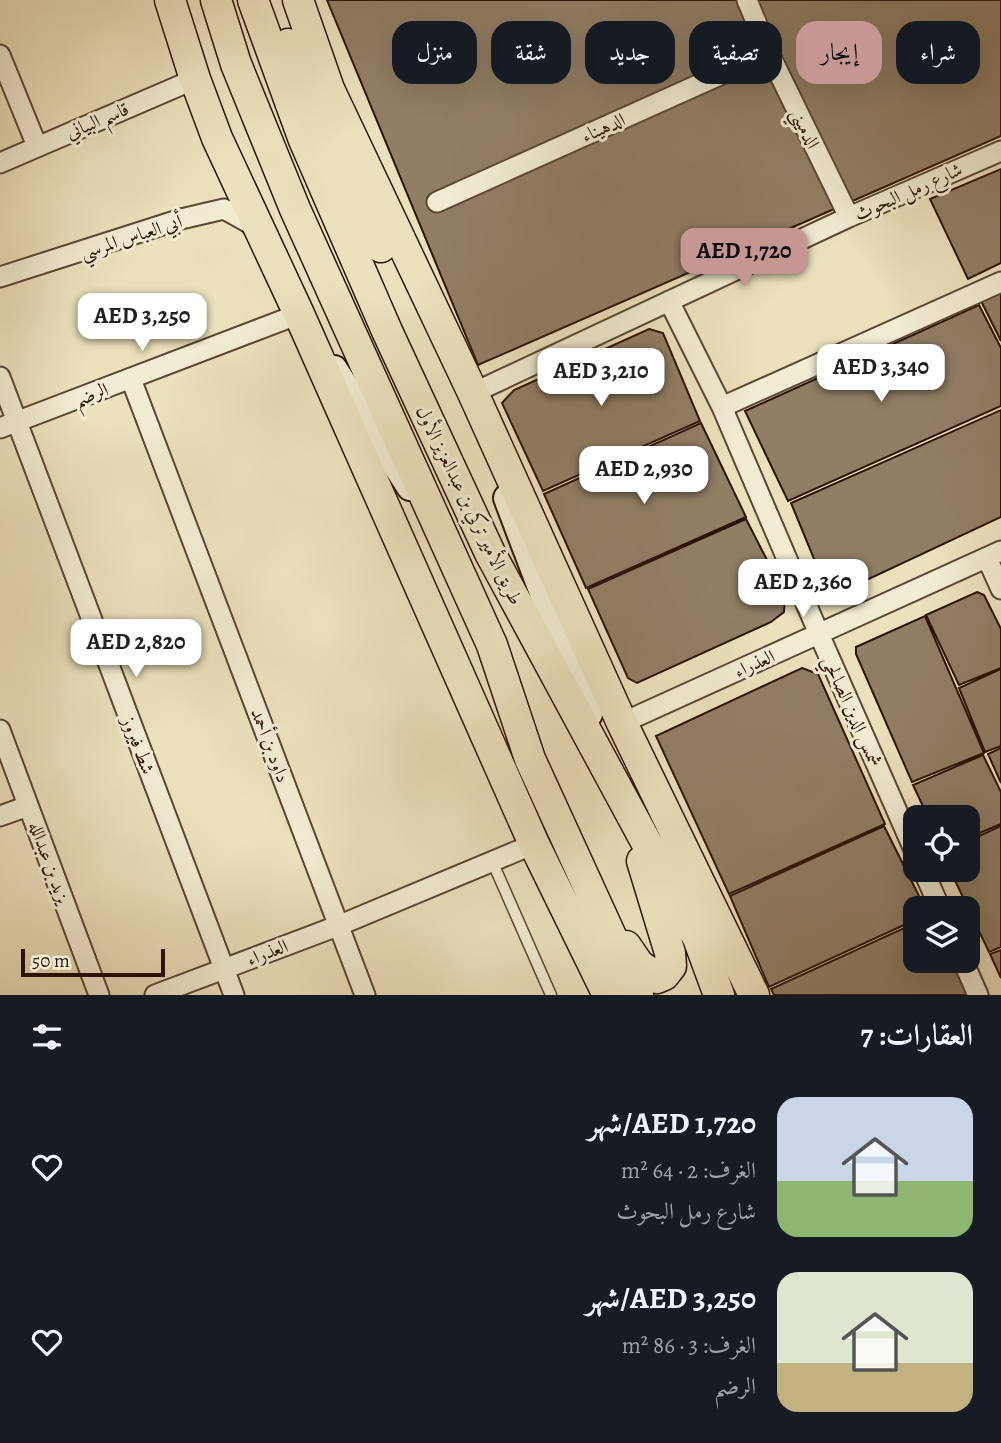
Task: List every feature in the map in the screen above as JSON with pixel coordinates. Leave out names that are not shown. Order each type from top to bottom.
[{"type":"main road","points":[[170,0],[217,138],[299,314],[534,844],[608,995]]},
{"type":"main road","points":[[185,0],[211,91],[259,228]]},
{"type":"main road","name":"طريق الأمير تركي بن عبدالعزيز الأول","points":[[216,0],[236,64],[295,209],[492,645],[530,759],[638,995]]},
{"type":"main road","name":"طريق الأمير تركي بن عبدالعزيز الأول","points":[[253,0],[304,140],[387,331],[484,541],[698,938],[719,995]]},
{"type":"main road","points":[[270,0],[335,154],[462,406],[492,458]]},
{"type":"main road","points":[[298,0],[329,89],[473,393],[622,723],[754,995]]},
{"type":"main road","points":[[586,884],[639,965],[657,978],[664,975],[671,966],[670,953],[625,803]]},
{"type":"street","name":"الدميني","points":[[747,0],[756,21]]},
{"type":"street","points":[[0,55],[37,146]]},
{"type":"street","name":"قاسم البياني","points":[[0,163],[195,79]]},
{"type":"street","name":"الدميني","points":[[782,80],[849,217]]},
{"type":"street","name":"الدهيناء","points":[[437,202],[700,84]]},
{"type":"street","name":"شارع رمل البحوث","points":[[473,393],[849,217],[1001,151]]},
{"type":"street","name":"أبي العباس المرسي","points":[[0,277],[181,219],[224,209],[259,228]]},
{"type":"street","points":[[722,407],[1001,282]]},
{"type":"street","name":"شمس الدين الصالحي","points":[[669,301],[722,407],[903,825]]},
{"type":"street","points":[[299,314],[448,547]]},
{"type":"street","name":"الرضم","points":[[9,425],[299,314]]},
{"type":"street","name":"شط فيروز","points":[[0,377],[9,425],[234,995]]},
{"type":"street","name":"داود بن أحمد","points":[[131,379],[365,995]]},
{"type":"street","points":[[473,393],[481,429],[555,628],[625,803]]},
{"type":"street","points":[[994,555],[1001,589]]},
{"type":"street","name":"العذراء","points":[[622,723],[994,555]]},
{"type":"street","name":"يزيد بن عبدالله","points":[[0,730],[99,995]]},
{"type":"street","points":[[0,816],[28,806]]},
{"type":"street","name":"العذراء","points":[[155,995],[340,925],[534,844]]},
{"type":"street","points":[[968,973],[978,995]]},
{"type":"lane","points":[[492,862],[551,995]]},
{"type":"building","points":[[327,0],[1001,0],[1001,136],[478,365]]},
{"type":"building","points":[[1001,169],[1001,263],[968,279],[930,199]]},
{"type":"building","points":[[1001,292],[1001,341],[981,301]]},
{"type":"building","points":[[979,305],[1001,348],[1001,406],[788,501],[745,411]]},
{"type":"building","points":[[649,329],[663,333],[700,421],[543,491],[502,403],[514,390]]},
{"type":"building","points":[[1001,410],[1001,517],[839,593],[826,588],[791,503]]},
{"type":"building","points":[[701,423],[746,517],[586,588],[544,494]]},
{"type":"building","points":[[746,519],[785,595],[784,612],[771,622],[637,683],[628,678],[588,589]]},
{"type":"building","points":[[977,592],[984,595],[1001,629],[1001,668],[959,685],[926,615]]},
{"type":"building","points":[[925,616],[984,753],[912,782],[856,654],[856,647]]},
{"type":"building","points":[[802,668],[818,674],[885,824],[729,894],[656,736]]},
{"type":"building","points":[[1001,669],[1001,746],[985,752],[959,688]]},
{"type":"building","points":[[1001,748],[1001,783],[988,754]]},
{"type":"building","points":[[983,755],[1001,792],[1001,824],[980,833],[980,805],[922,805],[913,785]]},
{"type":"building","points":[[884,826],[903,864],[903,882],[912,882],[919,896],[903,896],[903,926],[769,987],[730,896]]},
{"type":"building","points":[[1001,826],[1001,947],[989,952],[980,933],[980,896],[962,896],[956,882],[980,882],[980,836]]},
{"type":"building","points":[[903,928],[903,973],[957,973],[967,995],[774,995],[771,989]]},
{"type":"building","points":[[1001,950],[1001,978],[990,954]]}]
